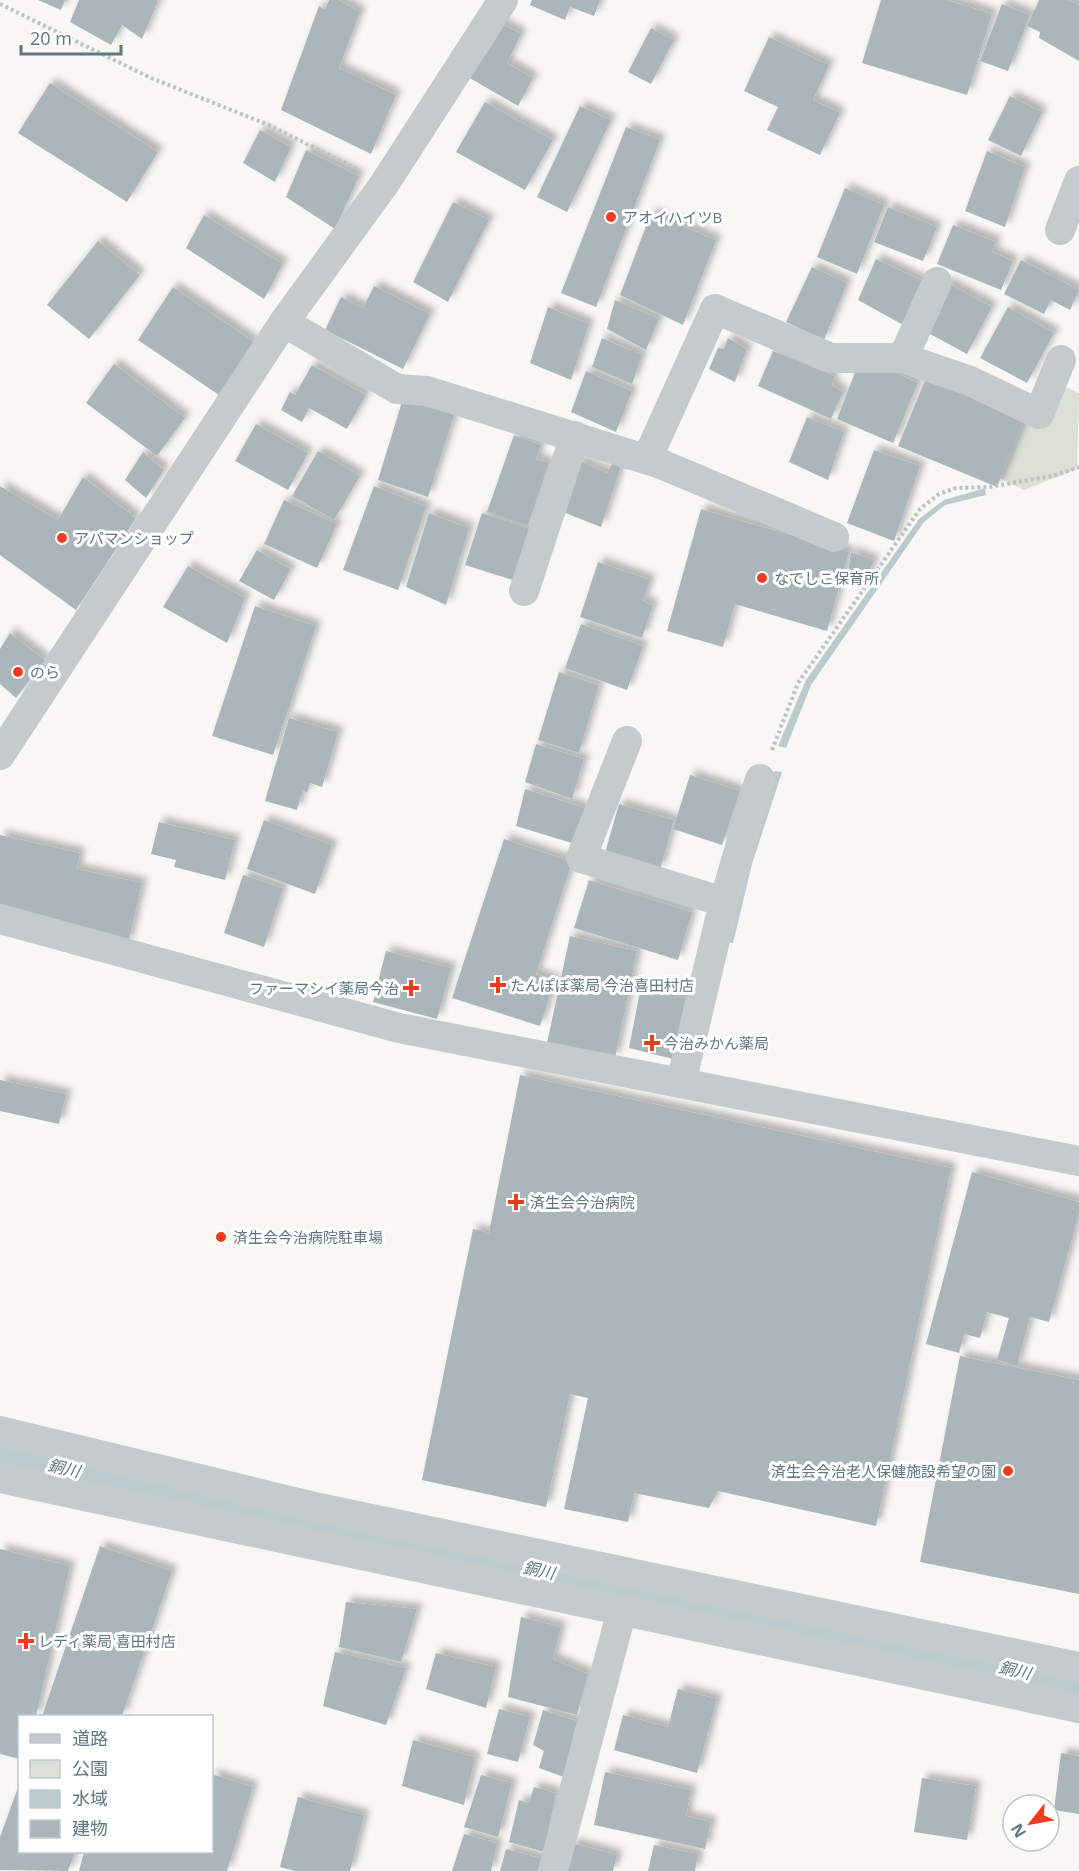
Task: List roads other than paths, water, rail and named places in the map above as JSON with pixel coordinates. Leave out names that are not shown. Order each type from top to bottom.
[{"type":"street","points":[[0,755],[284,322],[385,183],[503,0]]},
{"type":"street","points":[[1060,230],[1079,181]]},
{"type":"street","points":[[903,358],[937,282]]},
{"type":"street","points":[[647,459],[715,309],[831,357],[903,358],[970,381],[1039,414],[1061,360]]},
{"type":"street","points":[[284,322],[397,389],[427,391],[647,459],[834,537]]},
{"type":"street","points":[[524,591],[575,436]]},
{"type":"street","points":[[627,741],[581,858],[724,902]]},
{"type":"street","points":[[681,1083],[724,902],[760,779]]},
{"type":"street","points":[[0,919],[399,1028],[1079,1161]]},
{"type":"street","points":[[0,1431],[319,1508],[1079,1667]]},
{"type":"street","points":[[0,1478],[1079,1708]]},
{"type":"street","points":[[553,1871],[622,1610]]},
{"type":"water","points":[[985,488],[986,495],[945,505],[924,522],[811,685],[786,748],[778,746],[806,680],[919,519],[944,500]]},
{"type":"water","points":[[774,771],[782,772],[752,864],[733,943],[726,942],[745,864]]},
{"type":"water","name":"銅川","points":[[0,1437],[1079,1672],[1079,1701],[0,1467]]},
{"type":"place","name":"アオイハイツB","points":[[611,217]]},
{"type":"place","name":"アパマンショップ","points":[[62,538]]},
{"type":"place","name":"なでしこ保育所","points":[[762,578]]},
{"type":"place","name":"のら","points":[[18,672]]},
{"type":"place","name":"たんぽぽ薬局 今治喜田村店","points":[[498,985]]},
{"type":"place","name":"ファーマシイ薬局今治","points":[[411,988]]},
{"type":"place","name":"今治みかん薬局","points":[[652,1043]]},
{"type":"place","name":"済生会今治病院","points":[[516,1202]]},
{"type":"place","name":"済生会今治病院駐車場","points":[[221,1237]]},
{"type":"place","name":"済生会今治老人保健施設希望の園","points":[[1008,1471]]},
{"type":"place","name":"レディ薬局 喜田村店","points":[[26,1641]]}]
